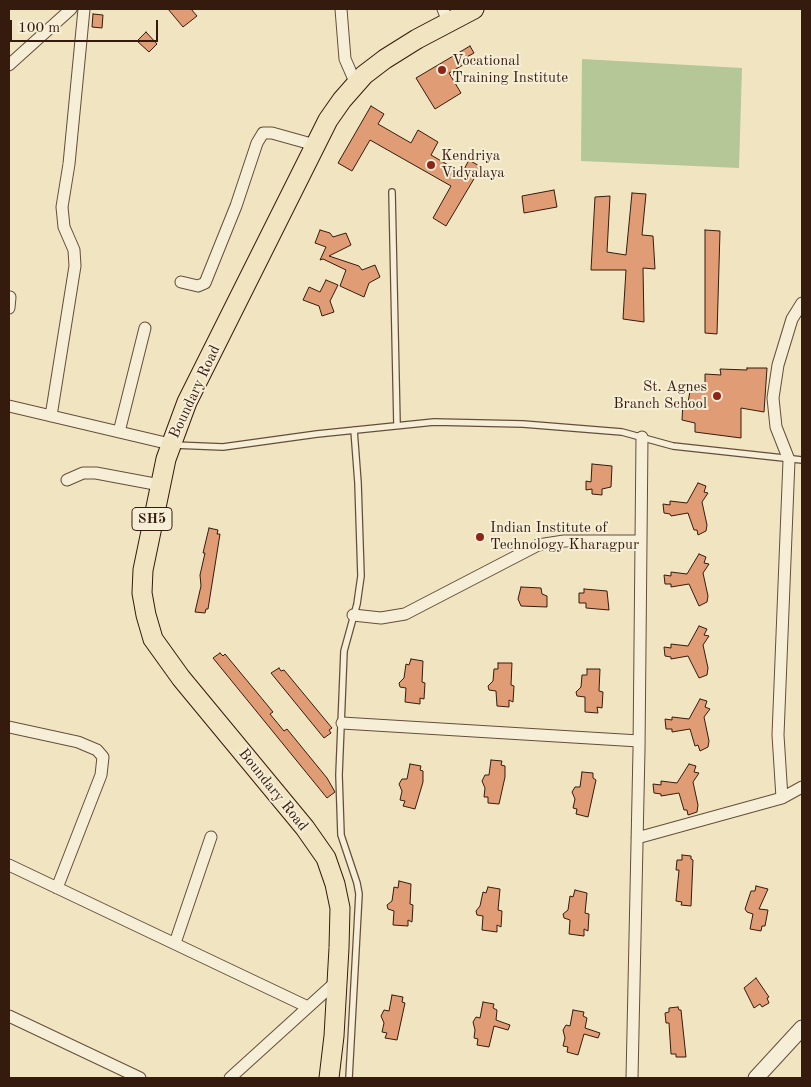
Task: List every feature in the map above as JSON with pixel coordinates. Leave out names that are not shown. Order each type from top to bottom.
[{"type":"main road","name":"Boundary Road","points":[[329,1078],[338,980],[340,908],[335,884],[326,858],[305,828],[181,678],[153,640],[142,593],[145,561],[170,444],[187,402],[260,259],[315,145],[342,100],[356,84],[385,59],[446,15],[474,9]]},
{"type":"street","points":[[9,65],[71,9]]},
{"type":"street","points":[[51,416],[75,266],[74,250],[64,227],[62,216],[84,9]]},
{"type":"street","points":[[341,9],[345,59],[356,84]]},
{"type":"street","points":[[181,282],[198,286],[205,283],[236,206],[257,143],[263,133],[272,133],[315,145]]},
{"type":"street","points":[[782,798],[778,736],[789,460],[776,427],[773,398],[778,365],[792,319],[802,303]]},
{"type":"street","points":[[119,432],[145,328]]},
{"type":"street","points":[[9,406],[170,444]]},
{"type":"street","points":[[632,1078],[639,741],[642,437]]},
{"type":"street","points":[[67,480],[84,473],[96,473],[160,485]]},
{"type":"street","points":[[353,615],[381,618],[405,614],[538,545],[564,541],[641,541]]},
{"type":"street","points":[[342,723],[639,741]]},
{"type":"street","points":[[9,727],[78,742],[97,750],[103,757],[101,775],[57,888]]},
{"type":"street","points":[[637,838],[782,798],[802,787]]},
{"type":"street","points":[[175,943],[211,838]]},
{"type":"street","points":[[9,865],[308,1007]]},
{"type":"street","points":[[230,1078],[338,980]]},
{"type":"street","points":[[9,1016],[140,1078]]},
{"type":"street","points":[[756,1078],[802,1028]]},
{"type":"lane","points":[[392,192],[397,425]]},
{"type":"lane","points":[[170,444],[223,447],[434,422],[523,424],[622,432],[683,448],[802,460]]},
{"type":"lane","points":[[349,1078],[359,894],[341,835],[340,823],[344,651],[361,576],[354,430]]},
{"type":"green space","points":[[582,59],[742,68],[739,168],[581,161]]},
{"type":"building","points":[[168,9],[191,9],[197,16],[183,27]]},
{"type":"building","points":[[93,14],[103,15],[102,28],[92,27]]},
{"type":"building","points":[[146,32],[157,44],[149,52],[137,41]]},
{"type":"building","name":"Vocational Training Institute","points":[[470,46],[474,53],[465,58],[468,62],[449,73],[461,93],[435,109],[416,78]]},
{"type":"building","name":"Kendriya Vidyalaya","points":[[371,106],[384,114],[378,124],[411,143],[418,130],[438,142],[431,155],[462,173],[469,160],[481,167],[446,226],[433,218],[451,186],[370,140],[352,171],[338,163]]},
{"type":"building","points":[[554,190],[557,207],[524,213],[522,196]]},
{"type":"building","points":[[632,193],[646,194],[642,235],[653,236],[655,269],[643,268],[644,322],[623,319],[626,270],[591,270],[595,197],[610,196],[607,252],[626,255]]},
{"type":"building","points":[[320,230],[330,233],[333,237],[346,233],[351,245],[329,256],[359,266],[362,270],[375,265],[380,277],[369,283],[364,297],[340,286],[346,270],[323,259],[320,260],[326,247],[315,243]]},
{"type":"building","points":[[705,230],[720,231],[717,334],[705,333]]},
{"type":"building","points":[[326,280],[338,285],[330,301],[334,312],[322,316],[319,306],[303,300],[309,287],[320,292]]},
{"type":"building","points":[[747,368],[767,368],[764,412],[741,408],[741,438],[695,432],[695,423],[682,420],[683,402],[688,402],[691,386],[705,385],[705,374],[721,375],[720,369],[747,370]]},
{"type":"building","points":[[592,464],[612,466],[611,487],[602,489],[602,495],[592,494],[592,489],[586,490],[586,481],[591,482]]},
{"type":"building","points":[[698,483],[706,486],[704,492],[708,493],[702,502],[707,525],[706,531],[698,535],[697,530],[694,530],[688,513],[671,516],[664,513],[663,504],[670,505],[670,501],[687,503]]},
{"type":"building","points":[[209,528],[218,530],[217,534],[220,534],[208,609],[206,609],[205,613],[195,612],[201,586],[200,575],[205,553],[203,553]]},
{"type":"building","points":[[699,554],[706,557],[704,563],[709,564],[703,573],[708,596],[707,602],[699,606],[689,584],[671,587],[671,584],[665,584],[664,575],[671,576],[671,572],[687,574]]},
{"type":"building","points":[[521,587],[541,588],[542,594],[547,596],[547,607],[521,606],[518,599]]},
{"type":"building","points":[[584,589],[607,591],[609,610],[586,608],[586,603],[579,603],[579,593],[584,593]]},
{"type":"building","points":[[699,626],[707,629],[704,635],[709,636],[703,645],[708,668],[707,675],[699,678],[688,656],[671,659],[671,657],[665,656],[664,647],[671,648],[671,644],[688,646]]},
{"type":"building","points":[[220,653],[223,656],[225,654],[273,712],[270,714],[284,731],[287,729],[327,778],[335,792],[327,798],[213,658]]},
{"type":"building","points":[[411,659],[423,661],[422,682],[425,683],[424,699],[420,698],[420,704],[405,702],[406,688],[400,687],[399,683],[404,678],[406,664],[409,665]]},
{"type":"building","points":[[498,663],[512,663],[511,685],[514,686],[513,702],[509,700],[509,707],[497,706],[496,691],[489,690],[488,686],[493,681],[494,669],[498,669]]},
{"type":"building","points":[[279,668],[281,671],[284,670],[332,728],[329,730],[331,733],[324,738],[271,673]]},
{"type":"building","points":[[587,669],[600,669],[599,691],[603,692],[602,708],[597,707],[598,713],[585,712],[585,697],[577,696],[576,692],[581,687],[582,675],[587,675]]},
{"type":"building","points":[[700,699],[707,701],[705,707],[710,709],[704,717],[709,741],[708,747],[700,751],[698,745],[695,746],[690,729],[672,732],[672,729],[666,729],[665,719],[672,720],[672,717],[689,719]]},
{"type":"building","points":[[491,760],[502,761],[501,765],[505,766],[505,777],[499,804],[488,803],[488,797],[484,797],[485,788],[482,781],[485,775],[489,775]]},
{"type":"building","points":[[410,764],[421,766],[420,770],[423,771],[423,782],[415,809],[403,806],[405,801],[400,800],[402,791],[399,784],[402,779],[407,779]]},
{"type":"building","points":[[689,764],[696,766],[694,772],[699,773],[693,782],[698,805],[697,812],[688,815],[687,810],[684,810],[679,793],[661,796],[661,794],[654,793],[653,784],[661,785],[661,781],[677,783]]},
{"type":"building","points":[[582,772],[593,773],[593,778],[596,780],[588,817],[576,814],[577,809],[573,808],[575,799],[572,792],[575,787],[580,787]]},
{"type":"building","points":[[682,855],[691,856],[693,860],[691,906],[681,905],[682,902],[676,901],[679,870],[676,870],[677,860],[682,860]]},
{"type":"building","points":[[399,881],[411,884],[410,904],[413,905],[412,922],[408,920],[408,926],[393,925],[394,911],[388,909],[387,905],[392,901],[394,887],[398,888]]},
{"type":"building","points":[[756,886],[768,889],[759,909],[768,910],[765,926],[762,926],[761,931],[750,929],[753,914],[745,909],[751,891],[755,891]]},
{"type":"building","points":[[488,887],[500,889],[498,910],[502,911],[501,927],[497,925],[497,932],[482,930],[483,916],[477,915],[476,911],[480,906],[483,892],[486,893]]},
{"type":"building","points":[[575,890],[587,893],[585,913],[589,914],[588,931],[584,929],[584,936],[569,934],[570,920],[564,918],[563,914],[568,910],[570,896],[573,897]]},
{"type":"building","points":[[756,978],[769,997],[767,998],[769,1003],[762,1007],[760,1004],[754,1008],[744,988]]},
{"type":"building","points":[[392,995],[403,997],[402,1002],[405,1003],[397,1040],[385,1038],[387,1033],[382,1032],[384,1023],[381,1016],[384,1010],[389,1011]]},
{"type":"building","points":[[483,1002],[494,1004],[493,1008],[497,1010],[496,1020],[510,1025],[508,1030],[494,1026],[489,1047],[477,1045],[478,1039],[474,1038],[473,1022],[476,1017],[480,1018]]},
{"type":"building","points":[[678,1007],[681,1010],[686,1057],[676,1057],[676,1054],[671,1054],[669,1023],[666,1023],[665,1013],[669,1012],[669,1008]]},
{"type":"building","points":[[573,1010],[584,1012],[583,1016],[587,1018],[585,1028],[600,1033],[598,1038],[584,1034],[578,1055],[567,1052],[568,1047],[563,1046],[565,1038],[563,1030],[566,1025],[570,1026]]},
{"type":"place","name":"Vocational Training Institute","points":[[442,70]]},
{"type":"place","name":"Kendriya Vidyalaya","points":[[431,165]]},
{"type":"place","name":"St. Agnes Branch School","points":[[717,396]]},
{"type":"place","name":"Indian Institute of Technology Kharagpur","points":[[480,537]]}]
